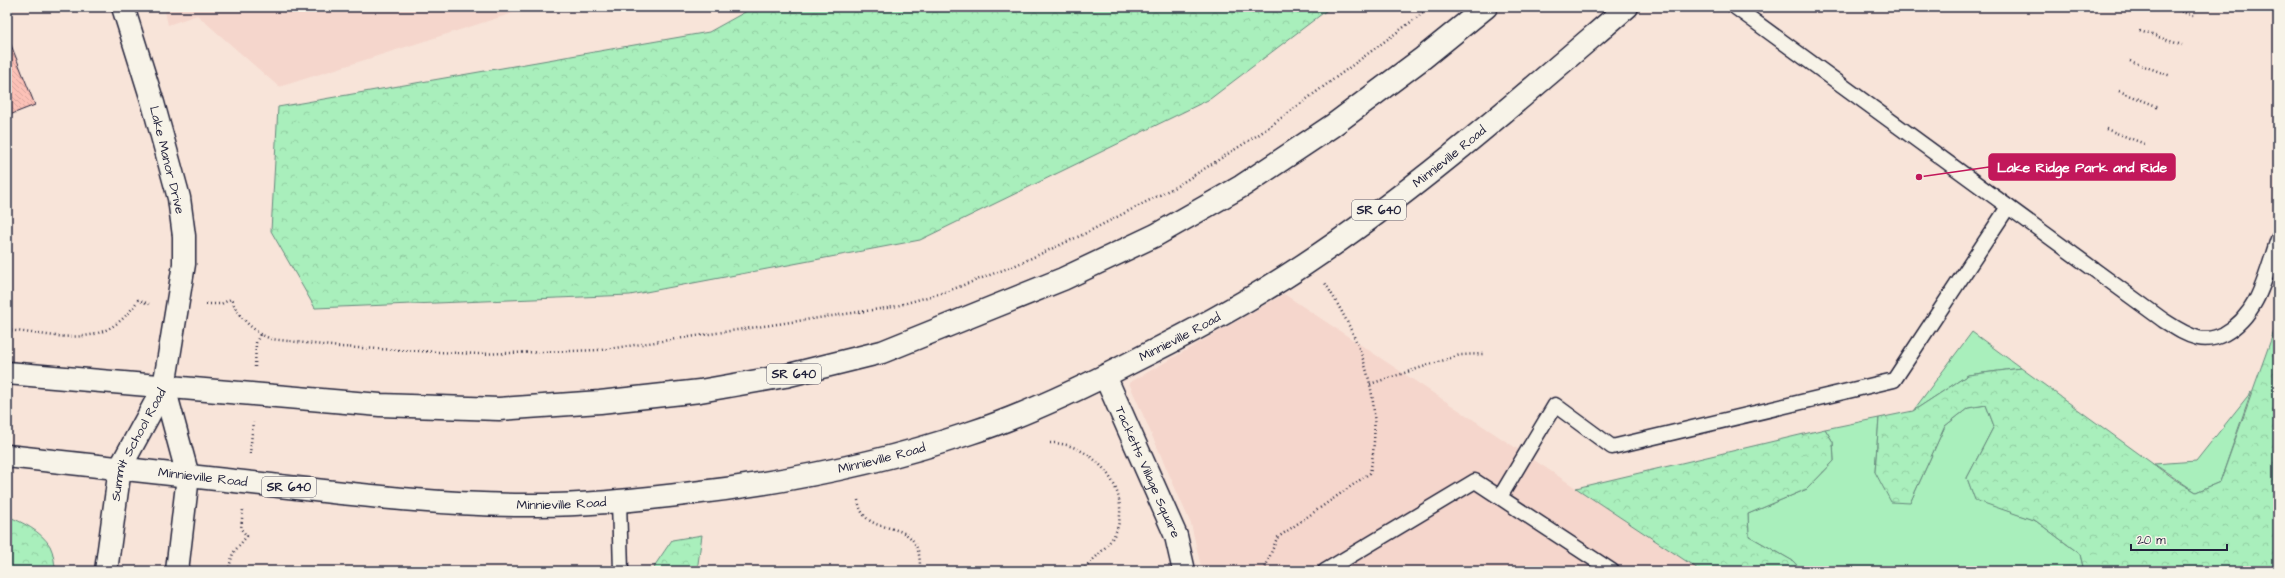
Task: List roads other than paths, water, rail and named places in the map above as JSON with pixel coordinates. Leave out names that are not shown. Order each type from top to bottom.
[{"type":"main road","name":"Lake Manor Drive","points":[[123,7],[153,103],[179,198],[184,236],[184,264],[164,387]]},
{"type":"main road","name":"SR 640","points":[[7,373],[380,405],[499,409],[600,402],[700,391],[785,376],[882,352],[1063,279],[1170,228],[1242,186],[1332,126],[1423,58],[1486,7]]},
{"type":"main road","name":"Minnieville Road","points":[[7,456],[457,504],[531,506],[620,501],[758,485],[906,453],[975,432],[1037,408],[1105,376],[1198,329],[1303,265],[1401,194],[1509,107],[1627,7]]},
{"type":"main road","name":"Tacketts Village Square","points":[[1105,376],[1173,529],[1184,571]]},
{"type":"main road","name":"Summit School Road","points":[[106,571],[120,468],[164,387]]},
{"type":"main road","name":"Summit School Road","points":[[164,387],[188,476],[177,571]]},
{"type":"lane","points":[[1735,7],[2163,320],[2188,335],[2198,338],[2218,338],[2233,329],[2245,319],[2259,295],[2278,239]]},
{"type":"lane","points":[[1500,497],[1555,405],[1612,447],[1894,380],[2008,207]]},
{"type":"lane","points":[[1325,571],[1475,481],[1612,571]]},
{"type":"lane","points":[[620,501],[622,571]]},
{"type":"place","name":"Lake Ridge Park and Ride","points":[[1919,177]]}]
